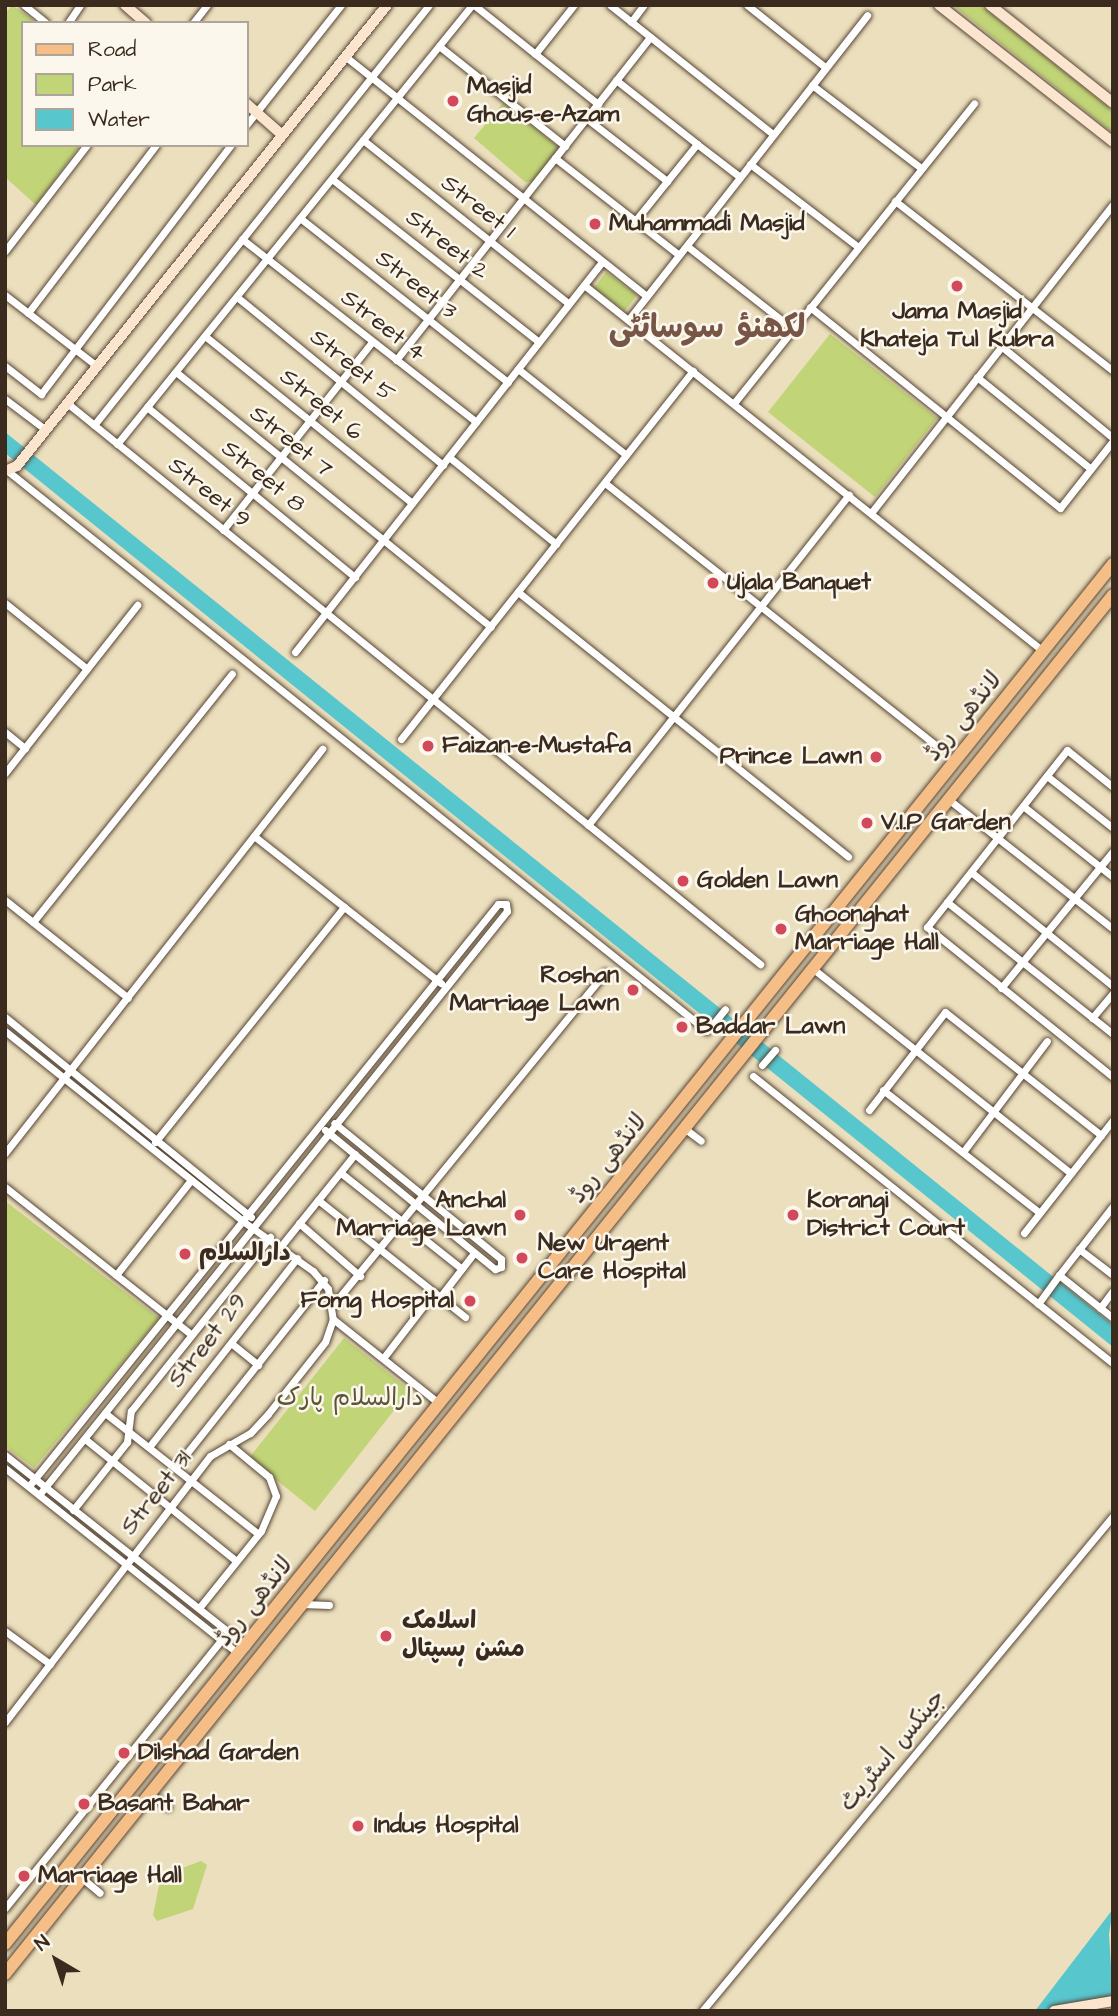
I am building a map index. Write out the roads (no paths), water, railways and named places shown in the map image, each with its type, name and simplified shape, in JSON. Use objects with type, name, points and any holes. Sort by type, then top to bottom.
[{"type":"main road","name":"لانڈھی روڈ","points":[[5,1944],[1113,564]]},
{"type":"main road","name":"لانڈھی روڈ","points":[[5,1974],[1113,595]]},
{"type":"street","points":[[24,5],[44,21]]},
{"type":"street","points":[[69,21],[80,5]]},
{"type":"street","points":[[125,5],[144,21]]},
{"type":"street","points":[[194,21],[207,5]]},
{"type":"street","points":[[281,134],[251,108],[341,5]]},
{"type":"street","points":[[387,5],[32,448],[10,470],[710,1028],[725,1009]]},
{"type":"street","points":[[94,425],[429,5]]},
{"type":"street","points":[[117,444],[473,5],[598,104]]},
{"type":"street","points":[[535,54],[574,5]]},
{"type":"street","points":[[610,5],[773,134]]},
{"type":"street","points":[[631,22],[644,5]]},
{"type":"street","points":[[747,5],[825,67]]},
{"type":"street","points":[[939,5],[1113,142]]},
{"type":"street","points":[[990,5],[1113,103]]},
{"type":"street","points":[[629,319],[867,15]]},
{"type":"street","points":[[396,360],[650,37]]},
{"type":"street","points":[[439,46],[565,146]]},
{"type":"street","points":[[345,57],[647,296]]},
{"type":"street","points":[[616,80],[740,177]]},
{"type":"street","points":[[812,85],[921,168]]},
{"type":"street","points":[[734,403],[974,103]]},
{"type":"street","points":[[586,118],[667,181]]},
{"type":"street","name":"Street 1","points":[[363,140],[569,304]]},
{"type":"street","points":[[635,221],[697,144]]},
{"type":"street","points":[[5,251],[85,147]]},
{"type":"street","points":[[28,313],[154,147]]},
{"type":"street","points":[[5,366],[41,394],[77,351],[230,147]]},
{"type":"street","points":[[555,158],[679,255]]},
{"type":"street","points":[[750,164],[858,247]]},
{"type":"street","name":"Street 2","points":[[332,179],[539,342]]},
{"type":"street","points":[[895,201],[1113,371]]},
{"type":"street","points":[[871,513],[1113,204]]},
{"type":"street","name":"Street 3","points":[[300,218],[508,382]]},
{"type":"street","name":"Street 4","points":[[242,239],[476,422]]},
{"type":"street","points":[[687,246],[793,329]]},
{"type":"street","points":[[295,652],[602,262]]},
{"type":"street","points":[[584,285],[1043,651]]},
{"type":"street","points":[[5,295],[97,366]]},
{"type":"street","name":"Street 5","points":[[237,297],[443,465]]},
{"type":"street","points":[[810,307],[1060,508],[1113,440],[1001,346]]},
{"type":"street","name":"Street 6","points":[[205,336],[412,503]]},
{"type":"street","points":[[223,530],[373,342]]},
{"type":"street","points":[[518,369],[626,455]]},
{"type":"street","points":[[401,739],[693,371]]},
{"type":"street","name":"Street 7","points":[[176,372],[491,627]]},
{"type":"street","points":[[977,377],[1091,469]]},
{"type":"street","points":[[5,399],[46,430]]},
{"type":"street","name":"Street 9","points":[[67,403],[760,964]]},
{"type":"street","name":"Street 8","points":[[147,407],[355,577]]},
{"type":"street","points":[[449,457],[556,544]]},
{"type":"street","points":[[604,483],[763,604],[936,745]]},
{"type":"street","points":[[588,825],[849,495]]},
{"type":"street","points":[[518,592],[848,856]]},
{"type":"street","points":[[5,604],[87,669]]},
{"type":"street","points":[[5,774],[137,605]]},
{"type":"street","points":[[33,922],[232,674]]},
{"type":"street","points":[[5,732],[25,748]]},
{"type":"street","points":[[5,1153],[322,749]]},
{"type":"street","points":[[1113,787],[1067,750],[927,927],[1113,1077]]},
{"type":"street","points":[[1047,776],[1113,828]]},
{"type":"street","points":[[948,799],[1113,929]]},
{"type":"street","points":[[1023,806],[1113,877]]},
{"type":"street","points":[[254,836],[446,987]]},
{"type":"street","points":[[1001,988],[1113,851]]},
{"type":"street","points":[[971,872],[1113,986]]},
{"type":"street","points":[[5,900],[128,998]]},
{"type":"street","points":[[947,902],[1113,1034]]},
{"type":"street","points":[[29,1486],[328,1119],[498,904],[506,904],[506,911],[40,1495]]},
{"type":"street","points":[[150,1148],[344,906]]},
{"type":"street","points":[[812,968],[1071,1174]]},
{"type":"street","points":[[332,1306],[381,1251],[605,973]]},
{"type":"street","points":[[1092,1018],[1113,993]]},
{"type":"street","points":[[869,1110],[945,1012],[1101,1135]]},
{"type":"street","points":[[5,1017],[156,1140],[246,1219]]},
{"type":"street","points":[[5,1031],[150,1148],[324,1280],[175,1468]]},
{"type":"street","points":[[963,1152],[1047,1041]]},
{"type":"street","points":[[762,1065],[775,1050]]},
{"type":"street","points":[[753,1076],[1113,1363]]},
{"type":"street","points":[[883,1090],[1040,1213]]},
{"type":"street","points":[[321,1126],[474,1253],[495,1269],[502,1264],[328,1119]]},
{"type":"street","points":[[1024,1233],[1113,1120]]},
{"type":"street","points":[[684,1128],[701,1141]]},
{"type":"street","points":[[281,1246],[355,1154]]},
{"type":"street","points":[[341,1173],[462,1269]]},
{"type":"street","points":[[116,1275],[191,1180]]},
{"type":"street","points":[[5,1187],[192,1335]]},
{"type":"street","points":[[318,1200],[466,1317]]},
{"type":"street","points":[[1038,1304],[1113,1206]]},
{"type":"street","points":[[299,1223],[360,1276]]},
{"type":"street","points":[[74,1510],[131,1434],[131,1411],[270,1237]]},
{"type":"street","points":[[1079,1250],[1113,1275]]},
{"type":"street","points":[[384,1357],[474,1253]]},
{"type":"street","name":"Street 29","points":[[149,1447],[297,1258]]},
{"type":"street","points":[[1058,1277],[1113,1318]]},
{"type":"street","name":"Street 31","points":[[5,1722],[210,1456],[268,1414],[325,1342],[333,1319],[324,1280]]},
{"type":"street","points":[[1100,1308],[1113,1290]]},
{"type":"street","points":[[333,1319],[440,1404]]},
{"type":"street","points":[[232,1343],[258,1365]]},
{"type":"street","points":[[106,1413],[258,1534]]},
{"type":"street","points":[[85,1439],[236,1561]]},
{"type":"street","points":[[199,1608],[258,1534],[272,1511],[275,1488],[269,1476],[229,1444]]},
{"type":"street","points":[[5,1455],[199,1608],[242,1650]]},
{"type":"street","points":[[5,1468],[220,1640],[242,1650]]},
{"type":"street","name":"جینکس اسٹریٹ","points":[[702,2011],[1113,1516]]},
{"type":"street","points":[[302,1604],[329,1605]]},
{"type":"street","points":[[5,1631],[50,1664]]},
{"type":"street","points":[[5,1908],[220,1640]]},
{"type":"street","points":[[150,1794],[168,1807]]},
{"type":"street","points":[[82,1878],[100,1893]]},
{"type":"street","points":[[1054,2011],[1113,2001]]},
{"type":"water","points":[[5,432],[1113,1325],[1113,1347],[5,453]]},
{"type":"water","points":[[1113,1909],[1109,1934],[1113,1999],[1035,2011]]},
{"type":"place","name":"Masjid Ghous-e-Azam","points":[[453,101]]},
{"type":"place","name":"Muhammadi Masjid","points":[[595,224]]},
{"type":"place","name":"Jama Masjid Khateja Tul Kubra","points":[[957,286]]},
{"type":"place","name":"Ujala Banquet","points":[[713,583]]},
{"type":"place","name":"Faizan-e-Mustafa","points":[[428,746]]},
{"type":"place","name":"Prince Lawn","points":[[876,757]]},
{"type":"place","name":"V.I.P Garden","points":[[867,823]]},
{"type":"place","name":"Golden Lawn","points":[[683,881]]},
{"type":"place","name":"Ghoonghat Marriage Hall","points":[[781,929]]},
{"type":"place","name":"Roshan Marriage Lawn","points":[[633,990]]},
{"type":"place","name":"Baddar Lawn","points":[[682,1027]]},
{"type":"place","name":"Anchal Marriage Lawn","points":[[520,1215]]},
{"type":"place","name":"Korangi District Court","points":[[793,1215]]},
{"type":"place","name":"دارالسلام","points":[[185,1254]]},
{"type":"place","name":"New Urgent Care Hospital","points":[[522,1258]]},
{"type":"place","name":"Fomg Hospital","points":[[470,1301]]},
{"type":"place","name":"اسلامک مشن ہسپتال","points":[[386,1636]]},
{"type":"place","name":"Dilshad Garden","points":[[124,1753]]},
{"type":"place","name":"Basant Bahar","points":[[84,1804]]},
{"type":"place","name":"Indus Hospital","points":[[358,1826]]},
{"type":"place","name":"Marriage Hall","points":[[24,1876]]},
{"type":"district","name":"لکھنؤ سوسائٹی","points":[[707,328]]},
{"type":"park label","name":"دارالسلام پارک","points":[[350,1399]]}]
